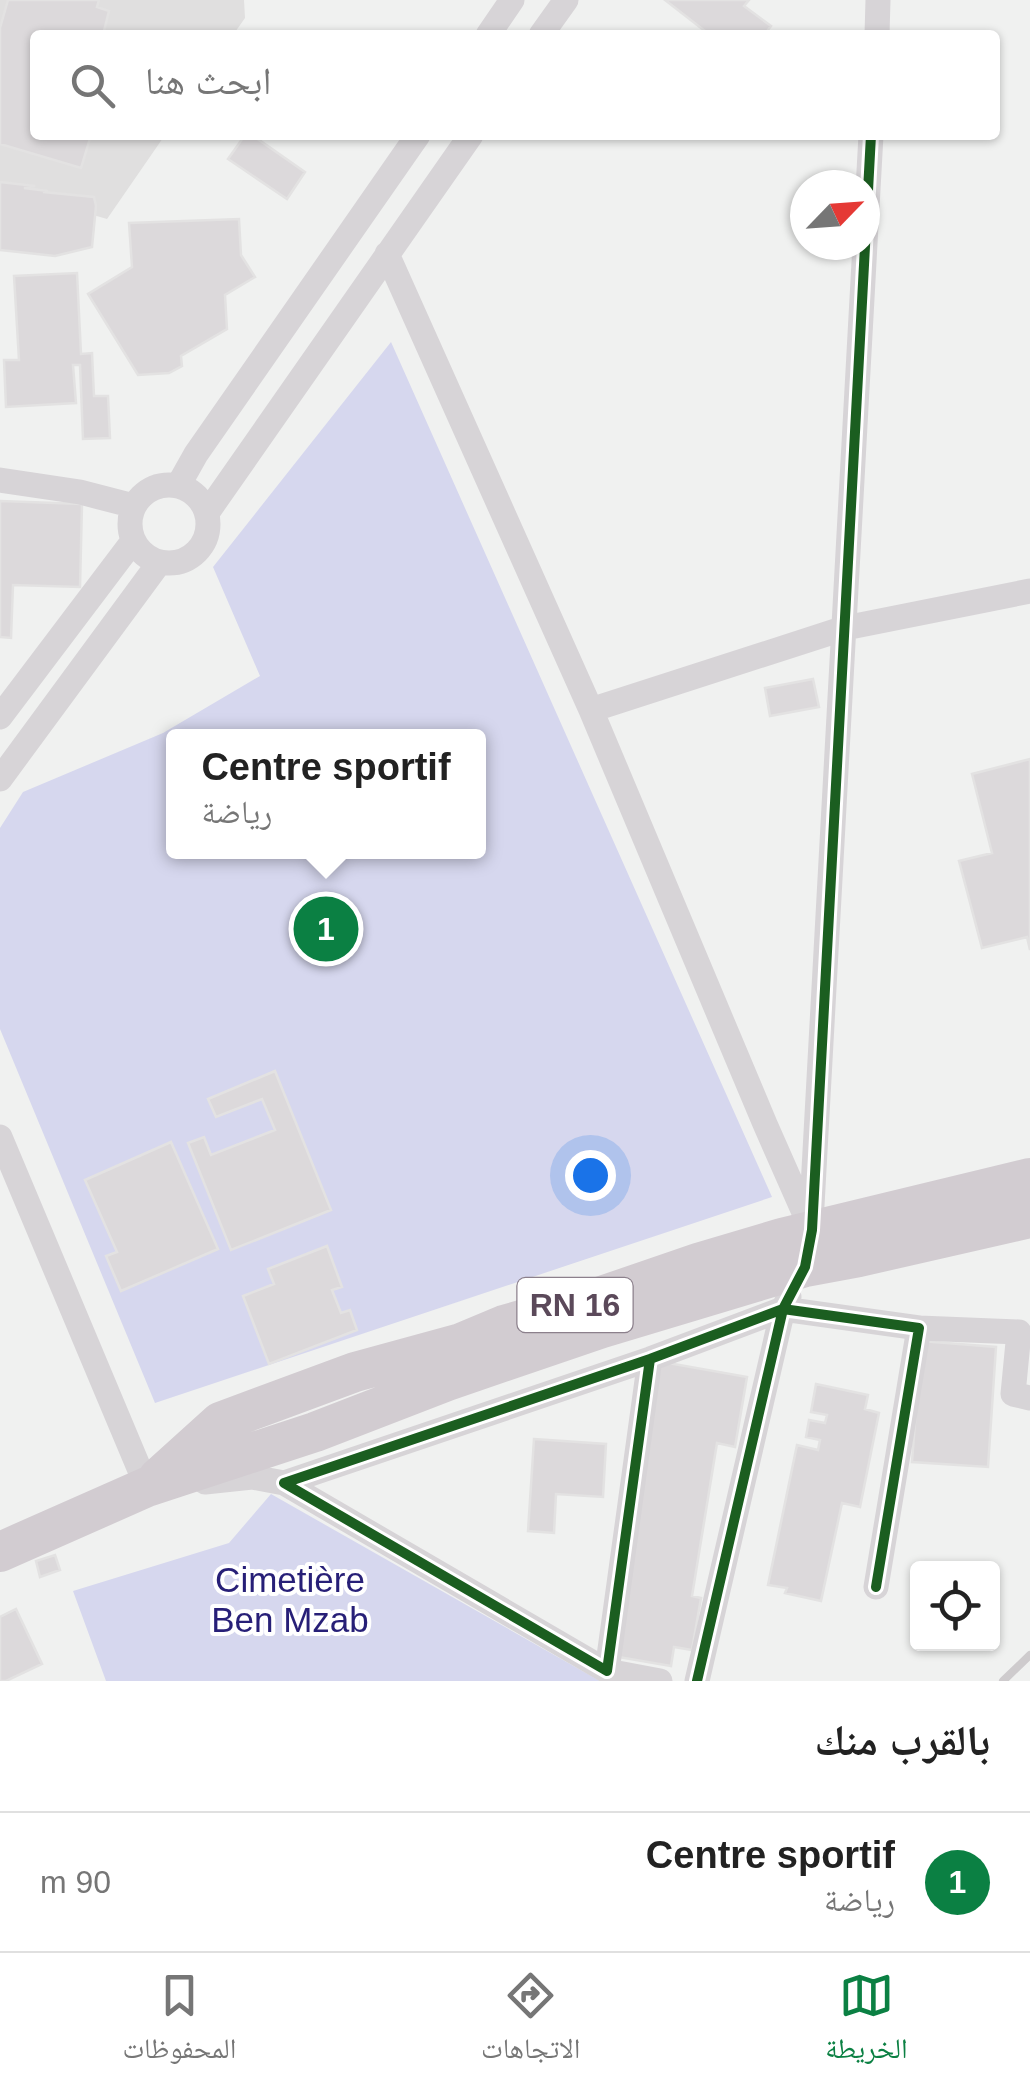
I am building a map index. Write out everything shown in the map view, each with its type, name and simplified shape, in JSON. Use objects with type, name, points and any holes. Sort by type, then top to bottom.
[{"type":"main road","name":"RN 16","points":[[0,1552],[147,1487],[220,1422],[282,1398],[698,1263],[809,1248],[1030,1178]]},
{"type":"main road","name":"RN 16","points":[[809,1248],[859,1258],[1030,1218]]},
{"type":"street","points":[[491,30],[512,0]]},
{"type":"street","points":[[545,30],[566,0]]},
{"type":"street","points":[[877,30],[878,0]]},
{"type":"street","points":[[178,486],[196,454],[415,140]]},
{"type":"street","points":[[207,513],[467,140]]},
{"type":"street","points":[[697,1681],[784,1309],[809,1248],[871,140]]},
{"type":"street","points":[[387,254],[590,710],[765,1124],[809,1248]]},
{"type":"street","points":[[0,480],[80,492],[134,506]]},
{"type":"street","points":[[161,485],[178,486],[196,495],[207,513],[208,534],[198,552],[180,563],[159,563],[133,541],[130,523],[134,506],[145,493],[161,485]]},
{"type":"street","points":[[0,717],[133,541]]},
{"type":"street","points":[[0,779],[159,563]]},
{"type":"street","points":[[590,710],[846,628],[1030,592]]},
{"type":"street","points":[[0,1137],[147,1487],[252,1477],[284,1483],[607,1671],[660,1681]]},
{"type":"street","points":[[284,1483],[784,1309],[919,1328],[1019,1332],[1013,1394],[1030,1398]]},
{"type":"street","points":[[876,1587],[919,1328]]},
{"type":"street","points":[[607,1671],[650,1358]]},
{"type":"shaded area","points":[[0,0],[244,0],[245,18],[237,30],[30,30],[30,140],[162,140],[107,219],[0,188]]},
{"type":"green space","points":[[391,342],[772,1197],[155,1403],[0,1029],[0,828],[23,792],[166,731],[166,859],[486,859],[486,729],[170,729],[260,676],[213,567]]},
{"type":"green space","name":"Cimetière Ben Mzab","points":[[271,1494],[600,1681],[106,1681],[73,1591],[229,1543]]},
{"type":"building","points":[[8,0],[99,0],[97,7],[109,11],[104,30],[30,30],[30,140],[89,140],[81,168],[0,144],[0,28]]},
{"type":"building","points":[[665,0],[749,0],[744,6],[771,26],[768,30],[704,30]]},
{"type":"building","points":[[241,140],[259,140],[305,172],[287,199],[228,159]]},
{"type":"building","points":[[0,182],[48,191],[43,192],[94,197],[92,247],[55,256],[0,250]]},
{"type":"building","points":[[239,219],[241,255],[255,277],[225,295],[227,329],[181,356],[182,366],[169,373],[138,375],[88,294],[132,267],[129,223]]},
{"type":"building","points":[[77,273],[81,354],[92,353],[94,396],[108,396],[110,438],[83,439],[80,365],[73,365],[76,403],[6,407],[4,360],[19,360],[14,276]]},
{"type":"building","points":[[0,501],[82,504],[80,587],[13,585],[11,638],[0,637]]},
{"type":"building","points":[[813,679],[819,707],[770,716],[765,688]]},
{"type":"building","points":[[1030,759],[1030,950],[1027,937],[982,948],[959,861],[992,853],[972,774]]},
{"type":"building","points":[[275,1071],[331,1210],[231,1250],[188,1143],[204,1137],[211,1155],[275,1130],[262,1099],[216,1117],[208,1099]]},
{"type":"building","points":[[171,1142],[218,1249],[121,1291],[106,1256],[117,1252],[85,1180]]},
{"type":"building","points":[[327,1246],[342,1287],[332,1290],[341,1313],[350,1310],[357,1330],[269,1364],[243,1296],[274,1284],[268,1269]]},
{"type":"building","points":[[921,1341],[996,1347],[988,1467],[912,1462]]},
{"type":"building","points":[[657,1361],[747,1377],[735,1447],[717,1443],[692,1596],[701,1598],[692,1650],[674,1647],[671,1666],[607,1655]]},
{"type":"building","points":[[816,1384],[868,1395],[865,1409],[879,1413],[860,1507],[842,1503],[821,1601],[768,1585],[797,1445],[818,1450],[820,1440],[806,1437],[809,1420],[825,1423],[827,1415],[811,1412]]},
{"type":"building","points":[[534,1439],[606,1444],[603,1497],[556,1494],[554,1533],[528,1531]]},
{"type":"building","points":[[55,1555],[60,1570],[40,1577],[36,1561]]},
{"type":"building","points":[[16,1609],[42,1664],[0,1681],[0,1617]]},
{"type":"railway","points":[[1003,1681],[1030,1655]]},
{"type":"cycle path","points":[[697,1681],[783,1309],[805,1267],[812,1230],[871,140]]},
{"type":"cycle path","points":[[650,1359],[607,1671],[284,1483],[650,1359],[783,1309],[919,1328],[876,1587]]},
{"type":"place","name":"Centre sportif","points":[[326,929]]}]
